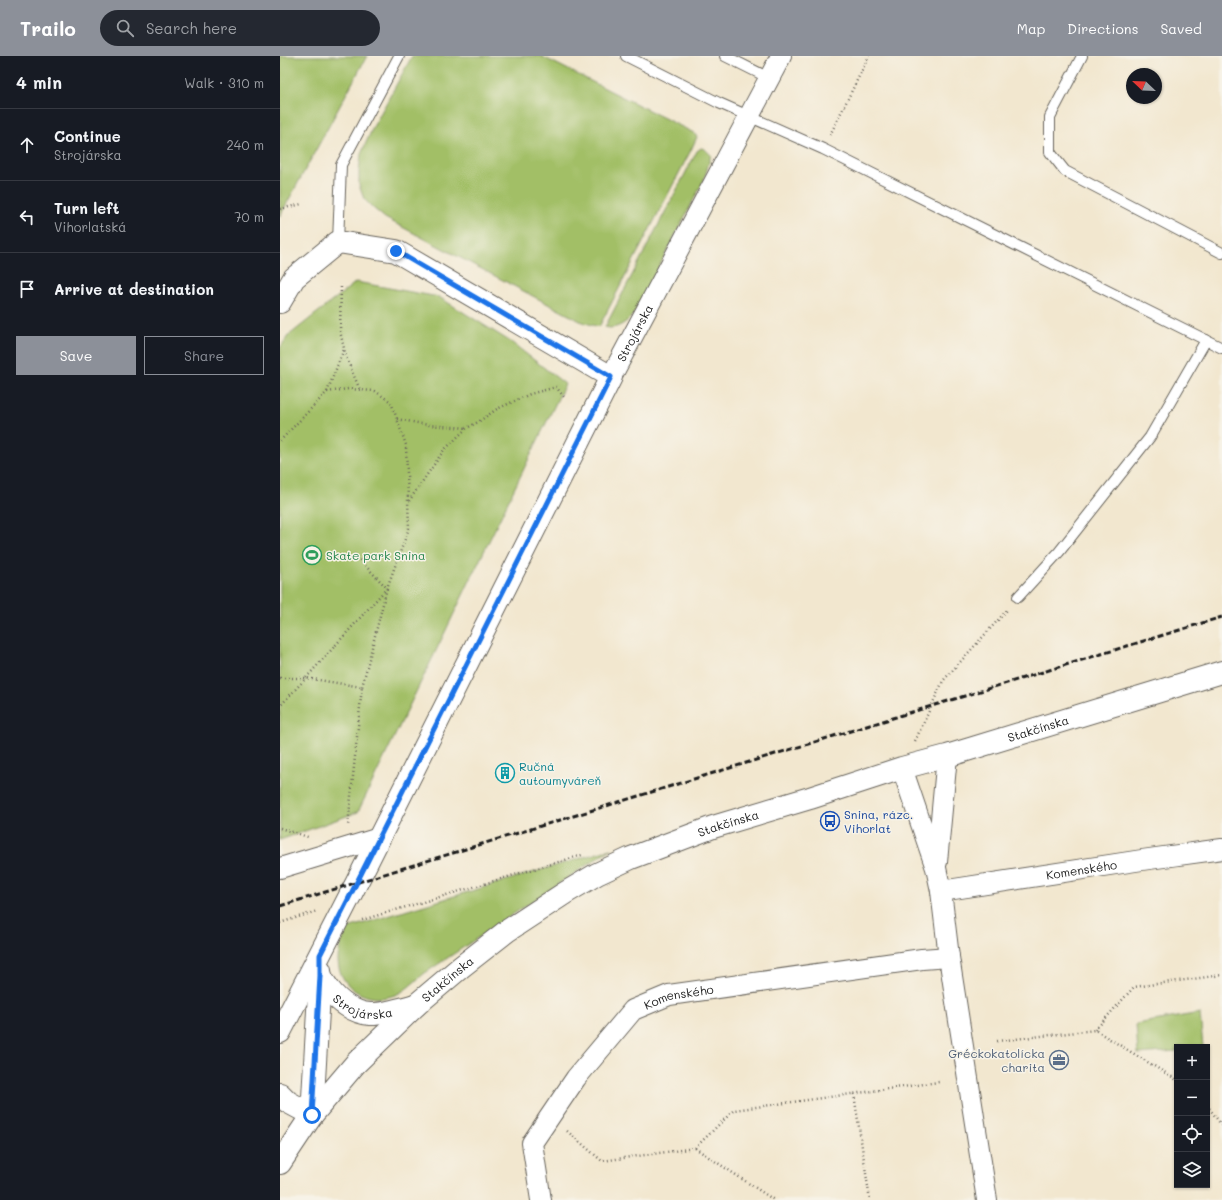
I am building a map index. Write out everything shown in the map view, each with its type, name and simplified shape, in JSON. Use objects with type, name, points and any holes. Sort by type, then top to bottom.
[{"type":"main road","points":[[280,302],[294,278],[338,242],[396,251],[611,377]]},
{"type":"main road","name":"Strojárska","points":[[280,1032],[320,965],[379,838],[611,377]]},
{"type":"main road","name":"Stakčínska","points":[[312,1115],[356,1063],[416,1005],[507,931],[596,874],[631,858],[713,827],[810,798],[902,768],[948,756],[1222,672]]},
{"type":"main road","name":"Strojárska","points":[[320,965],[333,993],[342,1002],[356,1010],[371,1014],[389,1012],[416,1005]]},
{"type":"main road","name":"Strojárska","points":[[312,1115],[320,965]]},
{"type":"main road","points":[[280,1094],[288,1102],[312,1115],[280,1163]]},
{"type":"street","name":"Strojárska","points":[[611,377],[781,56]]},
{"type":"street","points":[[936,868],[948,756]]},
{"type":"street","points":[[902,768],[936,868],[941,892],[949,957],[987,1200]]},
{"type":"street","points":[[280,868],[379,838]]},
{"type":"street","name":"Komenského","points":[[941,892],[1142,860],[1222,849]]},
{"type":"street","name":"Komenského","points":[[542,1200],[532,1143],[576,1078],[632,1010],[669,995],[949,957]]},
{"type":"lane","points":[[338,242],[341,165],[399,56]]},
{"type":"lane","points":[[626,56],[719,102],[823,149],[1222,348]]},
{"type":"lane","points":[[725,56],[769,78]]},
{"type":"lane","points":[[1082,56],[1050,117],[1050,152],[1066,171],[1222,253]]},
{"type":"lane","points":[[1018,597],[1059,552],[1150,437],[1206,340]]},
{"type":"path","points":[[823,149],[869,56]]},
{"type":"path","points":[[280,209],[302,204]]},
{"type":"path","points":[[341,287],[340,331],[346,357],[360,390]]},
{"type":"path","points":[[280,441],[327,392],[345,349]]},
{"type":"path","points":[[408,502],[444,450],[467,428],[497,409],[530,394],[556,387],[564,397]]},
{"type":"path","points":[[327,392],[348,389],[375,391],[391,402],[406,445],[410,528],[387,588],[362,687],[346,849]]},
{"type":"path","points":[[397,419],[428,425],[467,428]]},
{"type":"path","points":[[354,554],[387,588]]},
{"type":"path","points":[[280,706],[387,588]]},
{"type":"path","points":[[920,731],[943,681],[1018,597]]},
{"type":"path","points":[[280,678],[306,678],[362,687]]},
{"type":"path","points":[[359,921],[584,855]]},
{"type":"path","points":[[280,923],[320,910]]},
{"type":"path","points":[[1095,1030],[1134,987],[1222,975]]},
{"type":"path","points":[[997,1041],[1095,1030],[1174,1078]]},
{"type":"path","points":[[567,1131],[602,1161],[695,1148],[734,1110],[939,1082]]},
{"type":"path","points":[[854,1094],[870,1200]]},
{"type":"path","points":[[1210,1109],[1222,1126]]},
{"type":"path","points":[[695,1148],[774,1200]]},
{"type":"green space","points":[[280,56],[367,56],[280,216]]},
{"type":"green space","points":[[412,56],[541,56],[694,133],[697,137],[599,327],[582,322],[385,218],[364,199],[359,185],[361,154],[373,127]]},
{"type":"green space","points":[[701,148],[705,149],[711,155],[704,180],[636,311],[623,324],[610,328],[605,327],[697,151]]},
{"type":"green space","points":[[356,282],[439,297],[511,342],[565,384],[358,812],[280,840],[280,348],[288,336]]},
{"type":"green space","points":[[611,849],[425,973],[407,988],[395,995],[385,998],[366,996],[357,992],[344,979],[340,970],[338,956],[341,944],[348,928]]},
{"type":"green space","points":[[1200,1013],[1203,1044],[1174,1044],[1174,1051],[1138,1054],[1136,1024]]},
{"type":"railway","points":[[280,906],[1222,617]]},
{"type":"place","name":"Skate park Snina","points":[[312,555]]},
{"type":"place","name":"Ručná autoumyváreň","points":[[505,773]]},
{"type":"place","name":"Snina, rázc. Vihorlat","points":[[830,821]]},
{"type":"place","name":"Gréckokatolícka charita","points":[[1059,1060]]},
{"type":"route","points":[[312,1115],[320,955],[611,377],[396,251]]}]
